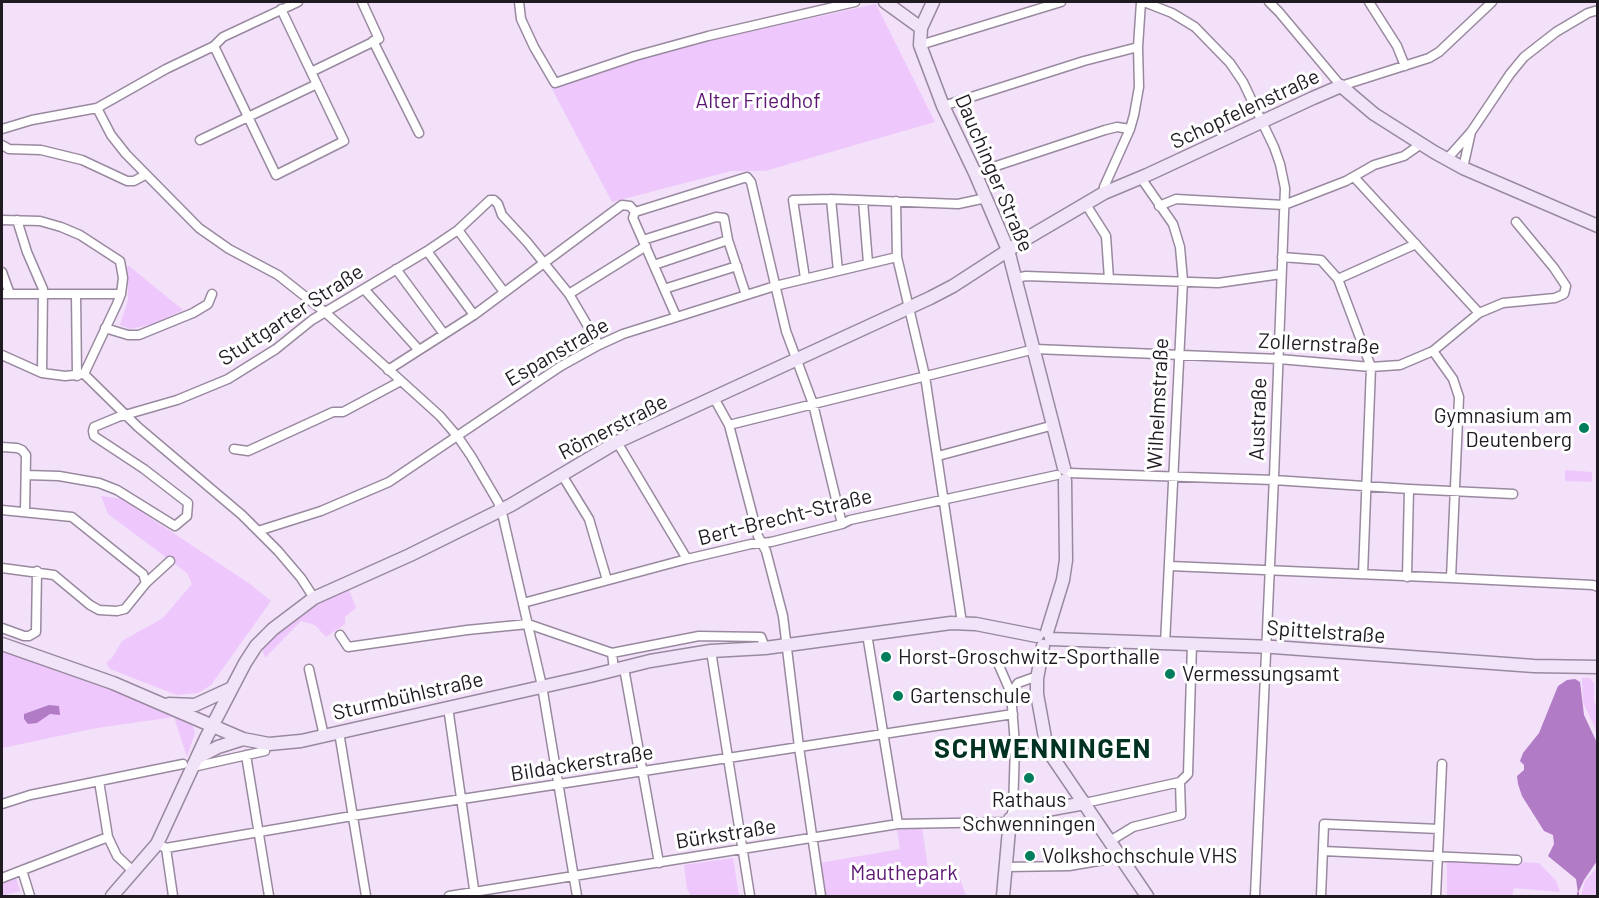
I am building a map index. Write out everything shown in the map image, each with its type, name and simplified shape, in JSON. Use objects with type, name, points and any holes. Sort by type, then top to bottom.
[{"type":"main road","points":[[885,2],[921,28]]},
{"type":"main road","name":"Dauchinger Straße","points":[[933,2],[921,28],[920,45],[942,106],[975,173],[1008,250],[1035,349],[1064,474],[1066,560],[1063,580],[1034,678],[1044,747]]},
{"type":"main road","points":[[1341,86],[1374,114],[1463,168],[1598,226]]},
{"type":"main road","name":"Schopfelenstraße","points":[[1008,250],[1104,193],[1142,178],[1341,86]]},
{"type":"main road","name":"Römerstraße","points":[[112,897],[162,846],[191,763],[256,646],[301,607],[314,598],[410,555],[501,510],[617,442],[910,308],[953,286],[1008,250]]},
{"type":"main road","name":"Sturmbühlstraße","points":[[2,644],[165,704],[243,739],[269,744],[324,736],[650,661],[711,651],[765,648],[962,623],[1044,638]]},
{"type":"main road","name":"Spittelstraße","points":[[1044,638],[1265,647],[1534,666],[1598,667]]},
{"type":"main road","points":[[165,704],[195,705],[232,688]]},
{"type":"main road","points":[[191,763],[218,747],[243,739]]},
{"type":"main road","points":[[1044,747],[1085,803],[1147,897]]},
{"type":"main road","points":[[1006,897],[1012,818],[1085,803]]},
{"type":"street","points":[[2,129],[32,120],[97,108],[166,69],[214,46],[223,37],[298,2]]},
{"type":"street","points":[[311,72],[379,39],[362,2]]},
{"type":"street","points":[[519,2],[520,19],[555,83],[635,56],[708,36],[855,2]]},
{"type":"street","points":[[920,45],[1061,2]]},
{"type":"street","points":[[1104,193],[1104,187],[1130,129],[1139,87],[1138,47],[1143,2]]},
{"type":"street","name":"Austraße","points":[[1143,2],[1172,13],[1195,27],[1230,63],[1243,82],[1280,164],[1285,188],[1255,897]]},
{"type":"street","points":[[1269,2],[1341,86]]},
{"type":"street","points":[[1369,2],[1397,46],[1405,66]]},
{"type":"street","name":"Schopfelenstraße","points":[[1341,86],[1405,66],[1439,52],[1492,2]]},
{"type":"street","points":[[214,46],[276,175],[344,141],[281,9]]},
{"type":"street","points":[[1447,159],[1471,132],[1524,57],[1556,32],[1588,13],[1598,10]]},
{"type":"street","points":[[373,41],[419,133]]},
{"type":"street","points":[[942,106],[1084,61],[1138,47]]},
{"type":"street","points":[[200,140],[316,84]]},
{"type":"street","points":[[97,108],[111,135],[145,175],[199,228],[229,249],[278,275],[326,313],[440,416],[458,437],[501,510],[542,686],[577,897]]},
{"type":"street","points":[[975,173],[1105,130],[1117,127],[1130,129]]},
{"type":"street","points":[[1463,168],[1471,132]]},
{"type":"street","points":[[1159,206],[1176,199],[1284,205],[1354,177],[1374,165],[1404,156],[1421,144]]},
{"type":"street","points":[[2,145],[9,149],[40,150],[82,160],[127,181],[134,181],[145,175]]},
{"type":"street","points":[[635,212],[747,177],[751,182],[786,331],[813,404],[842,524]]},
{"type":"street","points":[[1354,177],[1479,313]]},
{"type":"street","name":"Wilhelmstraße","points":[[1142,178],[1173,224],[1180,247],[1183,281],[1165,644]]},
{"type":"street","points":[[805,278],[793,200],[831,199],[958,204],[986,198]]},
{"type":"street","points":[[831,199],[838,270]]},
{"type":"street","name":"Stuttgarter Straße","points":[[26,475],[59,476],[99,483],[117,490],[175,526],[187,516],[188,503],[144,469],[94,436],[94,427],[105,421],[177,400],[228,379],[276,349],[312,320],[427,251],[458,230],[486,203],[494,200],[502,215],[527,242],[543,264]]},
{"type":"street","points":[[863,201],[868,263]]},
{"type":"street","points":[[896,201],[897,256],[926,376],[962,623]]},
{"type":"street","points":[[1085,203],[1106,236],[1109,279]]},
{"type":"street","points":[[388,370],[474,315],[622,205],[630,206],[635,212]]},
{"type":"street","points":[[635,212],[633,218],[676,316]]},
{"type":"street","points":[[569,294],[645,243],[716,217],[724,218],[728,240],[746,295]]},
{"type":"street","points":[[2,220],[40,221],[61,227],[103,249],[120,261],[123,278],[121,294],[80,375]]},
{"type":"street","points":[[17,220],[27,252],[43,289],[42,373]]},
{"type":"street","name":"Zollernstraße","points":[[729,425],[1035,349],[1279,359],[1371,367],[1400,365],[1433,351],[1479,313],[1503,303],[1555,298],[1564,294],[1566,286],[1554,268],[1516,222]]},
{"type":"street","points":[[458,230],[504,292]]},
{"type":"street","points":[[654,265],[728,240]]},
{"type":"street","points":[[1338,279],[1416,244]]},
{"type":"street","points":[[427,251],[474,315]]},
{"type":"street","name":"Espanstraße","points":[[258,531],[321,510],[389,482],[561,366],[622,334],[775,286],[897,256]]},
{"type":"street","points":[[1282,257],[1322,260],[1338,279],[1371,367],[1363,574]]},
{"type":"street","points":[[543,264],[569,294],[599,345]]},
{"type":"street","points":[[664,289],[736,266]]},
{"type":"street","points":[[396,269],[444,334]]},
{"type":"street","points":[[2,272],[6,294],[121,294]]},
{"type":"street","points":[[1016,278],[1026,276],[1218,283],[1281,274]]},
{"type":"street","points":[[364,289],[418,349]]},
{"type":"street","points":[[76,294],[80,375]]},
{"type":"street","points":[[105,328],[128,335],[139,335],[193,313],[208,304],[212,294]]},
{"type":"street","points":[[1433,351],[1453,380],[1459,397],[1451,578]]},
{"type":"street","points":[[2,355],[42,373],[80,375],[242,515],[301,579],[314,598]]},
{"type":"street","points":[[234,449],[248,451],[333,412],[343,412],[400,381]]},
{"type":"street","points":[[714,398],[729,425],[758,536],[766,551],[783,616],[820,897]]},
{"type":"street","points":[[938,456],[1054,425]]},
{"type":"street","points":[[617,442],[687,559]]},
{"type":"street","points":[[2,447],[17,448],[25,452],[25,512]]},
{"type":"street","name":"Bert-Brecht-Straße","points":[[523,603],[687,559],[761,542],[771,542],[850,520],[1064,474],[1274,480],[1513,494]]},
{"type":"street","points":[[562,475],[589,519],[607,580]]},
{"type":"street","points":[[1407,577],[1409,489]]},
{"type":"street","points":[[2,510],[64,515],[77,520],[146,580]]},
{"type":"street","points":[[2,568],[54,575],[90,606],[99,610],[117,611],[125,609],[146,580],[170,561]]},
{"type":"street","points":[[1170,566],[1598,587]]},
{"type":"street","points":[[2,628],[24,636],[36,632],[38,572]]},
{"type":"street","points":[[340,635],[348,647],[528,624],[612,653],[699,636],[761,637],[765,648]]},
{"type":"street","points":[[867,634],[898,824]]},
{"type":"street","points":[[1085,803],[1179,782],[1188,774],[1192,644]]},
{"type":"street","points":[[711,651],[750,897]]},
{"type":"street","points":[[612,653],[619,669],[644,771],[659,863]]},
{"type":"street","points":[[997,662],[1011,693],[1015,742],[1012,818]]},
{"type":"street","points":[[309,669],[324,736]]},
{"type":"street","points":[[1011,693],[1018,683],[1034,678]]},
{"type":"street","points":[[448,707],[475,894]]},
{"type":"street","name":"Bildackerstraße","points":[[162,846],[258,833],[352,816],[1013,714]]},
{"type":"street","points":[[339,732],[366,897]]},
{"type":"street","points":[[1015,742],[1044,747]]},
{"type":"street","points":[[2,804],[30,795],[99,781],[266,751]]},
{"type":"street","points":[[246,755],[269,897]]},
{"type":"street","points":[[1436,897],[1442,764]]},
{"type":"street","points":[[99,781],[108,837],[117,856],[134,872]]},
{"type":"street","points":[[1110,841],[1133,827],[1181,815],[1179,782]]},
{"type":"street","name":"Bürkstraße","points":[[449,897],[898,824],[1005,822],[1012,818]]},
{"type":"street","points":[[1321,897],[1324,824],[1439,829]]},
{"type":"street","points":[[2,878],[108,837]]},
{"type":"street","points":[[162,846],[173,897]]},
{"type":"street","points":[[1323,851],[1517,860]]},
{"type":"street","points":[[1009,867],[1069,866],[1110,858],[1118,853]]},
{"type":"street","points":[[22,870],[30,897]]},
{"type":"green space","name":"Alter Friedhof","points":[[876,4],[935,122],[765,171],[731,171],[612,202],[552,89],[631,61],[712,40]]},
{"type":"green space","points":[[129,266],[183,310],[153,324],[130,329],[120,325],[128,300],[125,267]]},
{"type":"green space","points":[[1565,470],[1592,472],[1592,482],[1565,481]]},
{"type":"green space","points":[[101,496],[122,499],[250,584],[271,601],[211,685],[198,693],[177,695],[110,669],[106,663],[112,658],[122,641],[163,618],[192,584],[187,573],[108,514]]},
{"type":"green space","points":[[348,587],[356,608],[345,617],[345,624],[326,637],[315,625],[301,621],[265,658],[262,649],[296,616]]},
{"type":"green space","points":[[2,648],[155,705],[192,724],[195,733],[187,757],[174,717],[97,728],[2,748]]},
{"type":"green space","points":[[1582,678],[1590,678],[1594,683],[1597,733],[1583,702]]},
{"type":"green space","name":"Mauthepark","points":[[922,827],[929,876],[959,876],[966,896],[825,896],[820,863],[900,849],[897,830]]},
{"type":"green space","points":[[733,858],[739,895],[691,896],[687,889],[684,865]]},
{"type":"green space","points":[[1447,858],[1539,863],[1556,881],[1560,892],[1514,888],[1512,896],[1447,896]]},
{"type":"green space","points":[[1597,868],[1597,896],[1581,896],[1585,881]]},
{"type":"green space","points":[[15,875],[20,891],[2,896],[2,880]]},
{"type":"shaded area","points":[[1575,679],[1580,682],[1584,715],[1598,745],[1597,861],[1578,893],[1576,879],[1548,856],[1554,844],[1553,835],[1544,831],[1522,796],[1517,776],[1524,770],[1524,765],[1520,761],[1523,753],[1539,733],[1558,686],[1567,680]]},
{"type":"shaded area","points":[[49,705],[59,706],[60,715],[50,714],[37,723],[28,724],[24,719],[24,714]]},
{"type":"place","name":"Gymnasium am Deutenberg","points":[[1584,428]]},
{"type":"place","name":"Horst-Groschwitz-Sporthalle","points":[[886,657]]},
{"type":"place","name":"Vermessungsamt","points":[[1170,674]]},
{"type":"place","name":"Gartenschule","points":[[898,696]]},
{"type":"place","name":"Rathaus Schwenningen","points":[[1029,778]]},
{"type":"place","name":"Volkshochschule VHS","points":[[1030,856]]},
{"type":"district","name":"SCHWENNINGEN","points":[[1043,749]]}]
